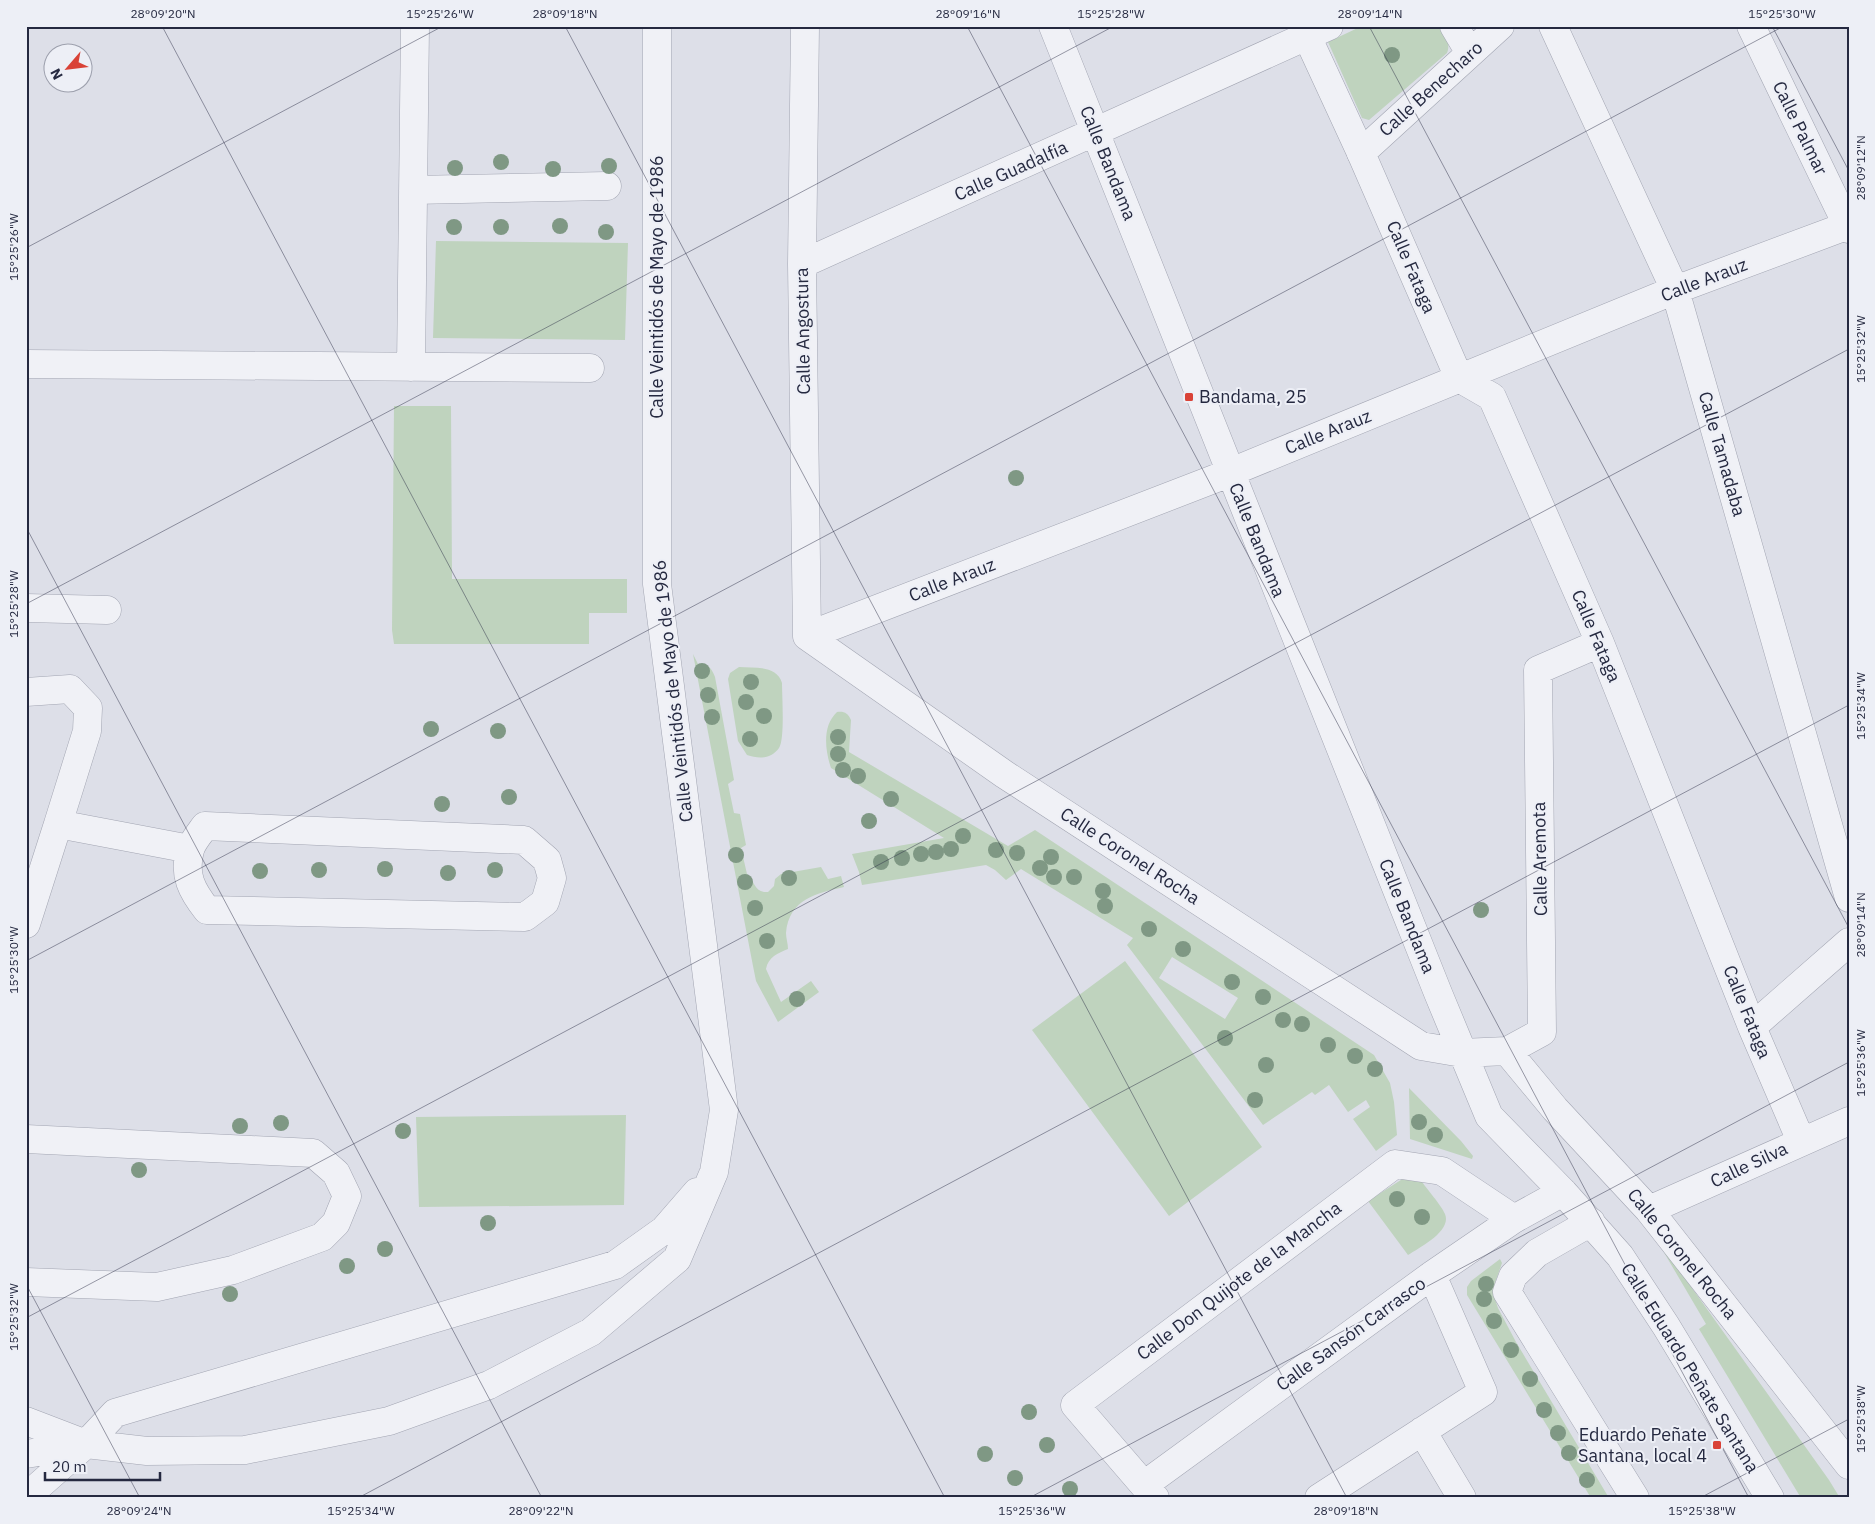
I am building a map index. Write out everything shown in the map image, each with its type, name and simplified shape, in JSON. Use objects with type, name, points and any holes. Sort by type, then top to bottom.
[{"type":"street","points":[[411,367],[415,26]]},
{"type":"street","name":"Calle Veintidós de Mayo de 1986","points":[[86,1444],[147,1451],[245,1450],[389,1421],[489,1385],[591,1332],[677,1259],[714,1172],[724,1110],[657,584],[657,26]]},
{"type":"street","name":"Calle Angostura","points":[[805,26],[802,264],[807,636]]},
{"type":"street","name":"Calle Bandama","points":[[1053,26],[1462,1053]]},
{"type":"street","points":[[1454,26],[1470,53]]},
{"type":"street","name":"Calle Benecharo","points":[[1361,153],[1500,26]]},
{"type":"street","name":"Calle Tamadaba","points":[[1553,26],[1675,290],[1849,898]]},
{"type":"street","name":"Calle Palmar","points":[[1751,26],[1848,227]]},
{"type":"street","name":"Calle Guadalfía","points":[[802,264],[1318,31]]},
{"type":"street","name":"Calle Fataga","points":[[1318,31],[1361,153],[1459,378],[1492,397],[1600,643],[1752,1027],[1801,1141]]},
{"type":"street","points":[[413,190],[608,186]]},
{"type":"street","name":"Calle Arauz","points":[[807,636],[1231,472],[1675,290],[1848,227]]},
{"type":"street","points":[[26,364],[590,368]]},
{"type":"street","points":[[26,608],[106,610]]},
{"type":"street","name":"Calle Coronel Rocha","points":[[807,636],[1004,774],[1421,1046],[1462,1053]]},
{"type":"street","name":"Calle Aremota","points":[[1462,1053],[1507,1051],[1542,1032],[1538,670],[1600,643]]},
{"type":"street","points":[[26,692],[70,690],[88,708],[87,731],[26,924]]},
{"type":"street","points":[[58,824],[190,849]]},
{"type":"street","points":[[204,826],[524,840],[548,860],[552,878],[545,902],[525,917],[207,910],[194,894],[188,874],[190,849],[204,826]]},
{"type":"street","points":[[1752,1027],[1849,942]]},
{"type":"street","name":"Calle Coronel Rocha","points":[[1507,1051],[1555,1109],[1649,1210],[1849,1465]]},
{"type":"street","name":"Calle Eduardo Peñate Santana","points":[[1462,1053],[1489,1116],[1563,1192],[1620,1256],[1666,1326],[1770,1498]]},
{"type":"street","name":"Calle Silva","points":[[1649,1210],[1849,1120]]},
{"type":"street","points":[[26,1139],[313,1153],[336,1173],[347,1196],[336,1223],[322,1237],[233,1270],[156,1287],[26,1282]]},
{"type":"street","name":"Calle Don Quijote de la Mancha","points":[[1150,1491],[1075,1405],[1395,1164],[1442,1171],[1514,1218]]},
{"type":"street","points":[[28,1498],[34,1490],[86,1444],[115,1413],[614,1264],[664,1230],[714,1172]]},
{"type":"street","name":"Calle Sansón Carrasco","points":[[1150,1491],[1432,1275],[1514,1218],[1563,1192]]},
{"type":"street","points":[[1591,1222],[1537,1254],[1513,1276],[1506,1292],[1635,1498]]},
{"type":"street","points":[[1319,1498],[1484,1392],[1432,1275]]},
{"type":"street","points":[[26,1421],[86,1444]]},
{"type":"street","points":[[1422,1431],[1462,1498]]},
{"type":"street","points":[[26,1454],[86,1444]]},
{"type":"green space","points":[[1362,26],[1440,26],[1448,46],[1447,53],[1369,120],[1362,118],[1328,42]]},
{"type":"green space","points":[[436,241],[628,243],[625,340],[433,338]]},
{"type":"green space","points":[[394,406],[451,406],[452,579],[627,579],[627,613],[589,613],[589,644],[394,644],[392,630]]},
{"type":"green space","points":[[693,654],[698,664],[709,667],[715,677],[734,780],[728,784],[734,813],[740,814],[746,845],[741,848],[747,874],[757,889],[768,892],[774,886],[775,879],[781,874],[821,867],[828,879],[841,876],[844,887],[806,899],[793,912],[788,922],[786,933],[788,949],[771,958],[766,969],[781,1002],[811,981],[819,992],[778,1022],[756,981]]},
{"type":"green space","points":[[739,667],[770,670],[779,677],[782,683],[783,727],[781,743],[776,752],[769,756],[756,757],[747,755],[738,741],[728,679],[730,673]]},
{"type":"green space","points":[[837,712],[842,712],[846,713],[851,720],[849,752],[1008,846],[1035,830],[1374,1055],[1390,1083],[1397,1135],[1376,1151],[1353,1119],[1370,1107],[1366,1100],[1348,1112],[1329,1085],[1315,1095],[1312,1092],[1263,1125],[1127,945],[1133,938],[1021,869],[1006,880],[986,865],[862,885],[852,854],[944,838],[831,768],[827,754],[826,739],[832,718]],"holes":[[[1172,957],[1238,998],[1225,1019],[1159,978]]]},
{"type":"green space","points":[[1125,961],[1262,1147],[1169,1216],[1032,1030]]},
{"type":"green space","points":[[1409,1088],[1461,1141],[1473,1156],[1472,1159],[1410,1139]]},
{"type":"green space","points":[[626,1115],[624,1205],[419,1207],[416,1117]]},
{"type":"green space","points":[[1404,1178],[1420,1179],[1445,1214],[1446,1220],[1440,1232],[1434,1238],[1408,1255],[1368,1201]]},
{"type":"green space","points":[[1652,1232],[1840,1498],[1801,1498],[1699,1329],[1706,1324]]},
{"type":"green space","points":[[1500,1259],[1502,1263],[1495,1283],[1495,1299],[1498,1308],[1516,1342],[1609,1498],[1591,1498],[1467,1295],[1467,1287],[1471,1281]]},
{"type":"place","name":"Bandama, 25","points":[[1189,397]]},
{"type":"place","name":"Eduardo Peñate Santana, local 4","points":[[1717,1445]]}]
